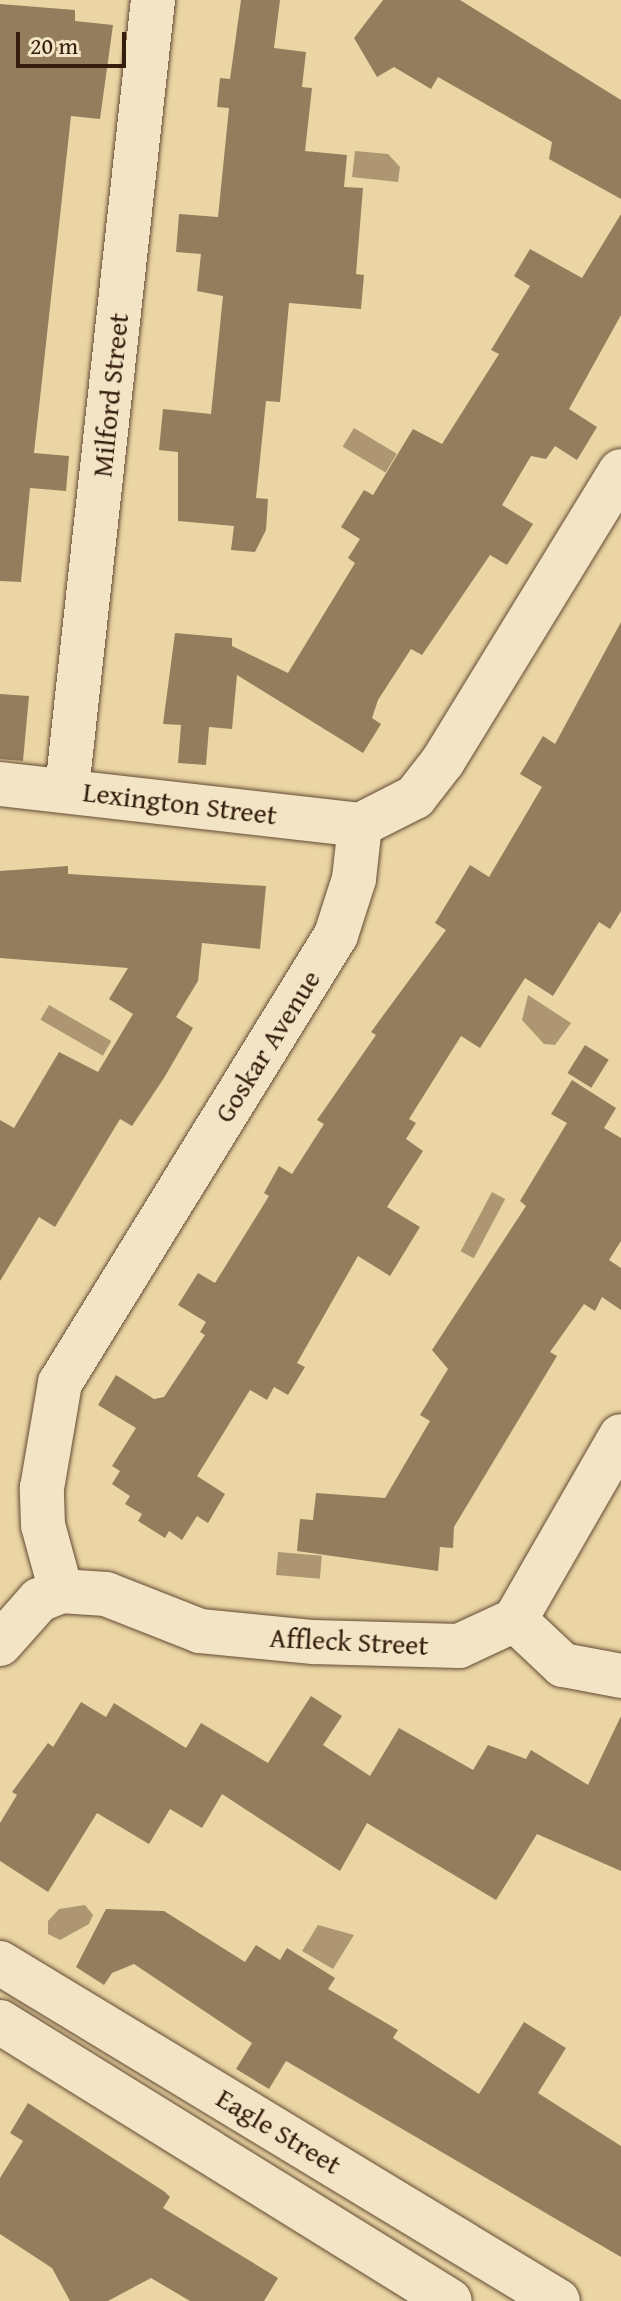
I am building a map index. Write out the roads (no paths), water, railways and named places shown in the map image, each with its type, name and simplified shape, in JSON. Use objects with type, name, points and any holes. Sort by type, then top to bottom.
[{"type":"street","name":"Milford Street","points":[[67,789],[153,0]]},
{"type":"street","points":[[360,825],[415,797],[443,761],[621,471]]},
{"type":"street","name":"Lexington Street","points":[[0,784],[67,789],[360,825]]},
{"type":"street","name":"Goskar Avenue","points":[[61,1591],[43,1525],[42,1488],[60,1383],[336,935],[354,879],[360,825]]},
{"type":"street","points":[[621,1436],[515,1620],[563,1665],[621,1676]]},
{"type":"street","points":[[0,1644],[39,1600],[61,1591]]},
{"type":"street","name":"Affleck Street","points":[[61,1591],[106,1594],[200,1631],[313,1642],[459,1646],[515,1620]]},
{"type":"street","name":"Eagle Street","points":[[6,2002],[450,2301]]},
{"type":"street","name":"Eagle Street","points":[[6,2002],[558,2301]]}]
